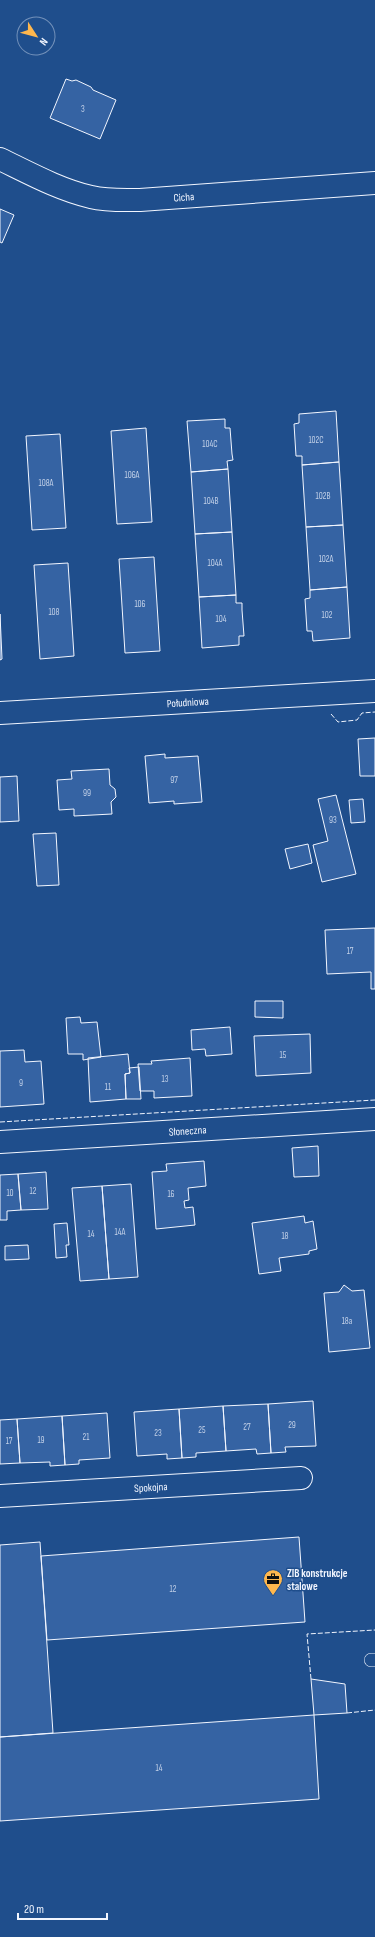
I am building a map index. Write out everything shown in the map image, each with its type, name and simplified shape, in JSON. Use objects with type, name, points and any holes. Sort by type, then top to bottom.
[{"type":"street","name":"Cicha","points":[[0,159],[53,184],[91,197],[112,200],[140,200],[375,184]]},
{"type":"street","name":"Południowa","points":[[0,713],[375,691]]},
{"type":"street","name":"Słoneczna","points":[[0,1142],[375,1120]]},
{"type":"street","name":"Spokojna","points":[[0,1496],[301,1478]]},
{"type":"building","points":[[66,79],[72,81],[76,80],[91,87],[93,90],[116,100],[100,139],[50,118]]},
{"type":"building","points":[[0,209],[14,215],[2,243],[0,242]]},
{"type":"building","points":[[336,411],[339,462],[302,465],[302,456],[296,456],[294,424],[299,423],[299,414]]},
{"type":"building","points":[[225,419],[225,428],[230,428],[233,460],[227,461],[228,469],[191,472],[187,421]]},
{"type":"building","points":[[146,428],[152,522],[117,524],[111,431]]},
{"type":"building","points":[[60,434],[66,528],[32,530],[26,436]]},
{"type":"building","points":[[339,462],[343,525],[306,527],[302,465]]},
{"type":"building","points":[[228,469],[232,532],[195,534],[191,472]]},
{"type":"building","points":[[343,525],[347,587],[310,590],[306,527]]},
{"type":"building","points":[[232,532],[236,595],[199,597],[195,534]]},
{"type":"building","points":[[154,557],[160,651],[125,653],[119,559]]},
{"type":"building","points":[[68,563],[74,656],[40,659],[34,565]]},
{"type":"building","points":[[347,587],[350,638],[313,641],[312,631],[307,631],[305,599],[310,598],[310,590]]},
{"type":"building","points":[[236,595],[236,603],[242,603],[244,636],[239,636],[239,645],[202,648],[199,597]]},
{"type":"building","points":[[0,614],[2,659],[0,660]]},
{"type":"building","points":[[375,738],[375,776],[360,776],[358,739]]},
{"type":"building","points":[[165,754],[165,758],[198,756],[202,802],[174,804],[174,801],[149,803],[145,756]]},
{"type":"building","points":[[109,769],[110,785],[115,789],[116,797],[111,802],[112,814],[74,816],[74,809],[59,810],[57,780],[72,779],[71,771]]},
{"type":"building","points":[[17,776],[19,821],[0,822],[0,777]]},
{"type":"building","points":[[336,795],[356,874],[322,882],[313,845],[328,841],[318,799]]},
{"type":"building","points":[[363,799],[365,822],[351,823],[349,800]]},
{"type":"building","points":[[56,833],[59,885],[37,886],[33,834]]},
{"type":"building","points":[[308,844],[312,863],[290,869],[285,849]]},
{"type":"building","points":[[375,928],[375,989],[371,989],[371,972],[327,974],[325,930]]},
{"type":"building","points":[[255,1001],[283,1001],[283,1018],[255,1017]]},
{"type":"building","points":[[80,1017],[81,1023],[97,1022],[101,1057],[83,1060],[83,1054],[68,1054],[66,1018]]},
{"type":"building","points":[[230,1027],[232,1054],[206,1056],[205,1049],[192,1050],[191,1030]]},
{"type":"building","points":[[310,1034],[311,1073],[256,1076],[254,1036]]},
{"type":"building","points":[[24,1050],[25,1062],[41,1061],[44,1104],[0,1107],[0,1051]]},
{"type":"building","points":[[128,1054],[130,1073],[125,1074],[126,1099],[90,1102],[88,1058]]},
{"type":"building","points":[[190,1058],[192,1096],[154,1098],[154,1091],[140,1091],[138,1064],[152,1064],[151,1061]]},
{"type":"building","points":[[139,1067],[141,1099],[126,1099],[125,1074],[130,1073],[129,1068]]},
{"type":"building","points":[[318,1146],[319,1176],[294,1177],[292,1148]]},
{"type":"building","points":[[204,1161],[206,1186],[188,1188],[189,1200],[184,1201],[185,1208],[193,1207],[195,1225],[156,1229],[152,1172],[167,1171],[166,1164]]},
{"type":"building","points":[[46,1172],[48,1209],[21,1210],[18,1174]]},
{"type":"building","points":[[18,1174],[21,1210],[7,1211],[7,1220],[0,1220],[0,1175]]},
{"type":"building","points":[[131,1184],[138,1277],[109,1279],[102,1186]]},
{"type":"building","points":[[102,1186],[109,1279],[80,1281],[72,1188]]},
{"type":"building","points":[[304,1216],[305,1223],[313,1221],[317,1249],[309,1251],[309,1254],[279,1258],[281,1271],[259,1274],[252,1223]]},
{"type":"building","points":[[67,1223],[69,1245],[66,1245],[67,1257],[56,1258],[54,1224]]},
{"type":"building","points":[[28,1245],[29,1259],[5,1260],[5,1246]]},
{"type":"building","points":[[344,1285],[352,1291],[364,1290],[370,1348],[329,1352],[324,1293],[339,1292]]},
{"type":"building","points":[[313,1401],[316,1446],[285,1447],[286,1452],[271,1453],[268,1404]]},
{"type":"building","points":[[268,1404],[271,1453],[257,1454],[256,1449],[226,1451],[223,1406]]},
{"type":"building","points":[[223,1406],[226,1451],[196,1453],[196,1457],[182,1458],[179,1409]]},
{"type":"building","points":[[179,1409],[182,1458],[167,1459],[167,1454],[137,1456],[134,1412]]},
{"type":"building","points":[[107,1413],[110,1458],[79,1460],[79,1464],[65,1465],[62,1416]]},
{"type":"building","points":[[62,1416],[65,1465],[50,1466],[50,1462],[20,1463],[17,1419]]},
{"type":"building","points":[[17,1419],[20,1463],[0,1464],[0,1420]]},
{"type":"building","points":[[299,1537],[305,1622],[47,1640],[41,1556]]},
{"type":"building","points":[[40,1542],[53,1733],[0,1737],[0,1545]]},
{"type":"building","points":[[311,1679],[345,1684],[347,1713],[314,1715]]},
{"type":"building","points":[[314,1715],[319,1799],[0,1821],[0,1737]]},
{"type":"fence","points":[[331,714],[338,722],[357,720],[362,713],[375,712]]},
{"type":"fence","points":[[0,1122],[375,1100]]},
{"type":"fence","points":[[311,1679],[307,1634],[375,1630]]},
{"type":"fence","points":[[347,1713],[375,1710]]},
{"type":"place","name":"ZIB konstrukcje stalowe","points":[[273,1596]]}]
